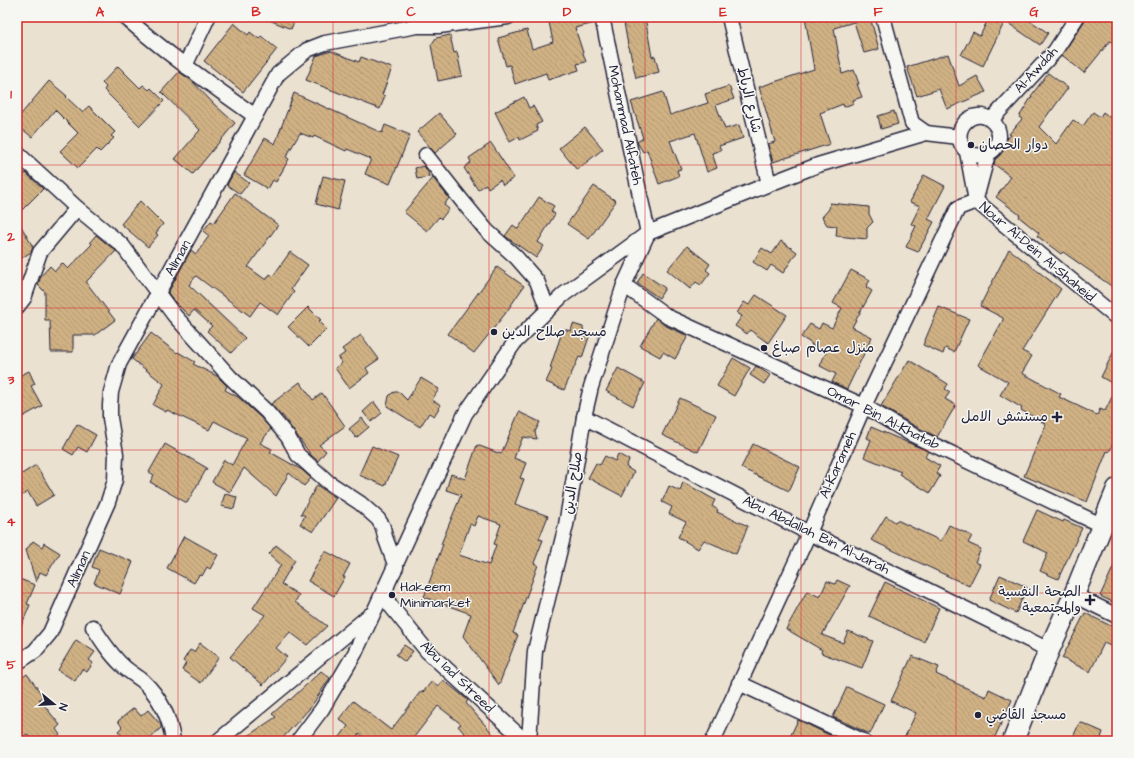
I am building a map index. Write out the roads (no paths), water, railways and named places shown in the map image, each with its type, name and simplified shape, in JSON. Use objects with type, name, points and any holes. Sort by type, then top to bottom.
[{"type":"main road","points":[[1013,741],[1049,650],[1074,595],[1117,489]]},
{"type":"street","points":[[125,17],[153,42],[255,116]]},
{"type":"street","points":[[185,66],[208,17]]},
{"type":"street","name":"AlIman","points":[[17,663],[35,651],[50,633],[110,498],[117,467],[110,418],[110,405],[112,385],[119,364],[278,74],[307,50],[325,43],[442,21],[508,17]]},
{"type":"street","name":"Mohammad Alfateh","points":[[602,17],[648,233]]},
{"type":"street","name":"شارع الرباط","points":[[729,17],[769,184]]},
{"type":"street","points":[[883,17],[912,123],[926,133]]},
{"type":"street","name":"Al-Awdah","points":[[991,120],[1055,51],[1076,17]]},
{"type":"street","points":[[979,116],[991,120],[996,124],[998,131],[999,138],[997,145],[988,154],[977,156],[967,152],[963,148],[959,137],[963,125],[972,117],[979,116]]},
{"type":"street","points":[[298,741],[322,709],[355,653],[373,612],[396,567],[465,414],[515,342],[564,295],[648,233],[769,184],[818,165],[926,133],[959,137]]},
{"type":"street","points":[[967,152],[976,201]]},
{"type":"street","name":"Nour Al-Dein Al-Shaheid","points":[[988,154],[976,201],[1117,318]]},
{"type":"street","points":[[18,155],[77,208],[122,245],[174,315],[230,377],[267,412],[288,437],[298,454],[328,482],[360,503],[378,519],[383,527],[396,567]]},
{"type":"street","points":[[426,155],[487,231],[516,257],[537,281],[548,310]]},
{"type":"street","name":"Al-Karameh","points":[[717,738],[739,683],[809,533],[864,406],[958,208],[976,201]]},
{"type":"street","points":[[17,307],[24,298],[40,252],[77,208]]},
{"type":"street","name":"صلاح الدين","points":[[530,741],[535,651],[566,525],[584,417],[591,387],[624,285],[648,233]]},
{"type":"street","name":"Omar Bin Al-Khatab","points":[[624,285],[668,317],[864,406],[911,434],[1102,526]]},
{"type":"street","name":"Abu Abdallah Bin Al-Jarah","points":[[584,417],[809,533],[1049,650]]},
{"type":"street","name":"Abu Iad Streed","points":[[396,567],[385,590],[387,600],[390,605],[427,651],[525,741]]},
{"type":"street","points":[[1074,595],[1117,616]]},
{"type":"street","points":[[218,741],[373,612]]},
{"type":"street","points":[[93,627],[108,649],[124,666],[143,681],[154,693],[166,713],[172,741]]},
{"type":"street","points":[[739,683],[863,741]]},
{"type":"place","name":"دوار الحصان","points":[[971,145]]},
{"type":"place","name":"مسجد صلاح الدين","points":[[494,332]]},
{"type":"place","name":"منزل عصام صباغ","points":[[764,348]]},
{"type":"place","name":"مستشفى الامل","points":[[1057,417]]},
{"type":"place","name":"Hakeem Minimarket","points":[[392,595]]},
{"type":"place","name":"الصحة النفسية والمجتمعية","points":[[1090,600]]},
{"type":"place","name":"مسجد القاضي","points":[[978,715]]}]
